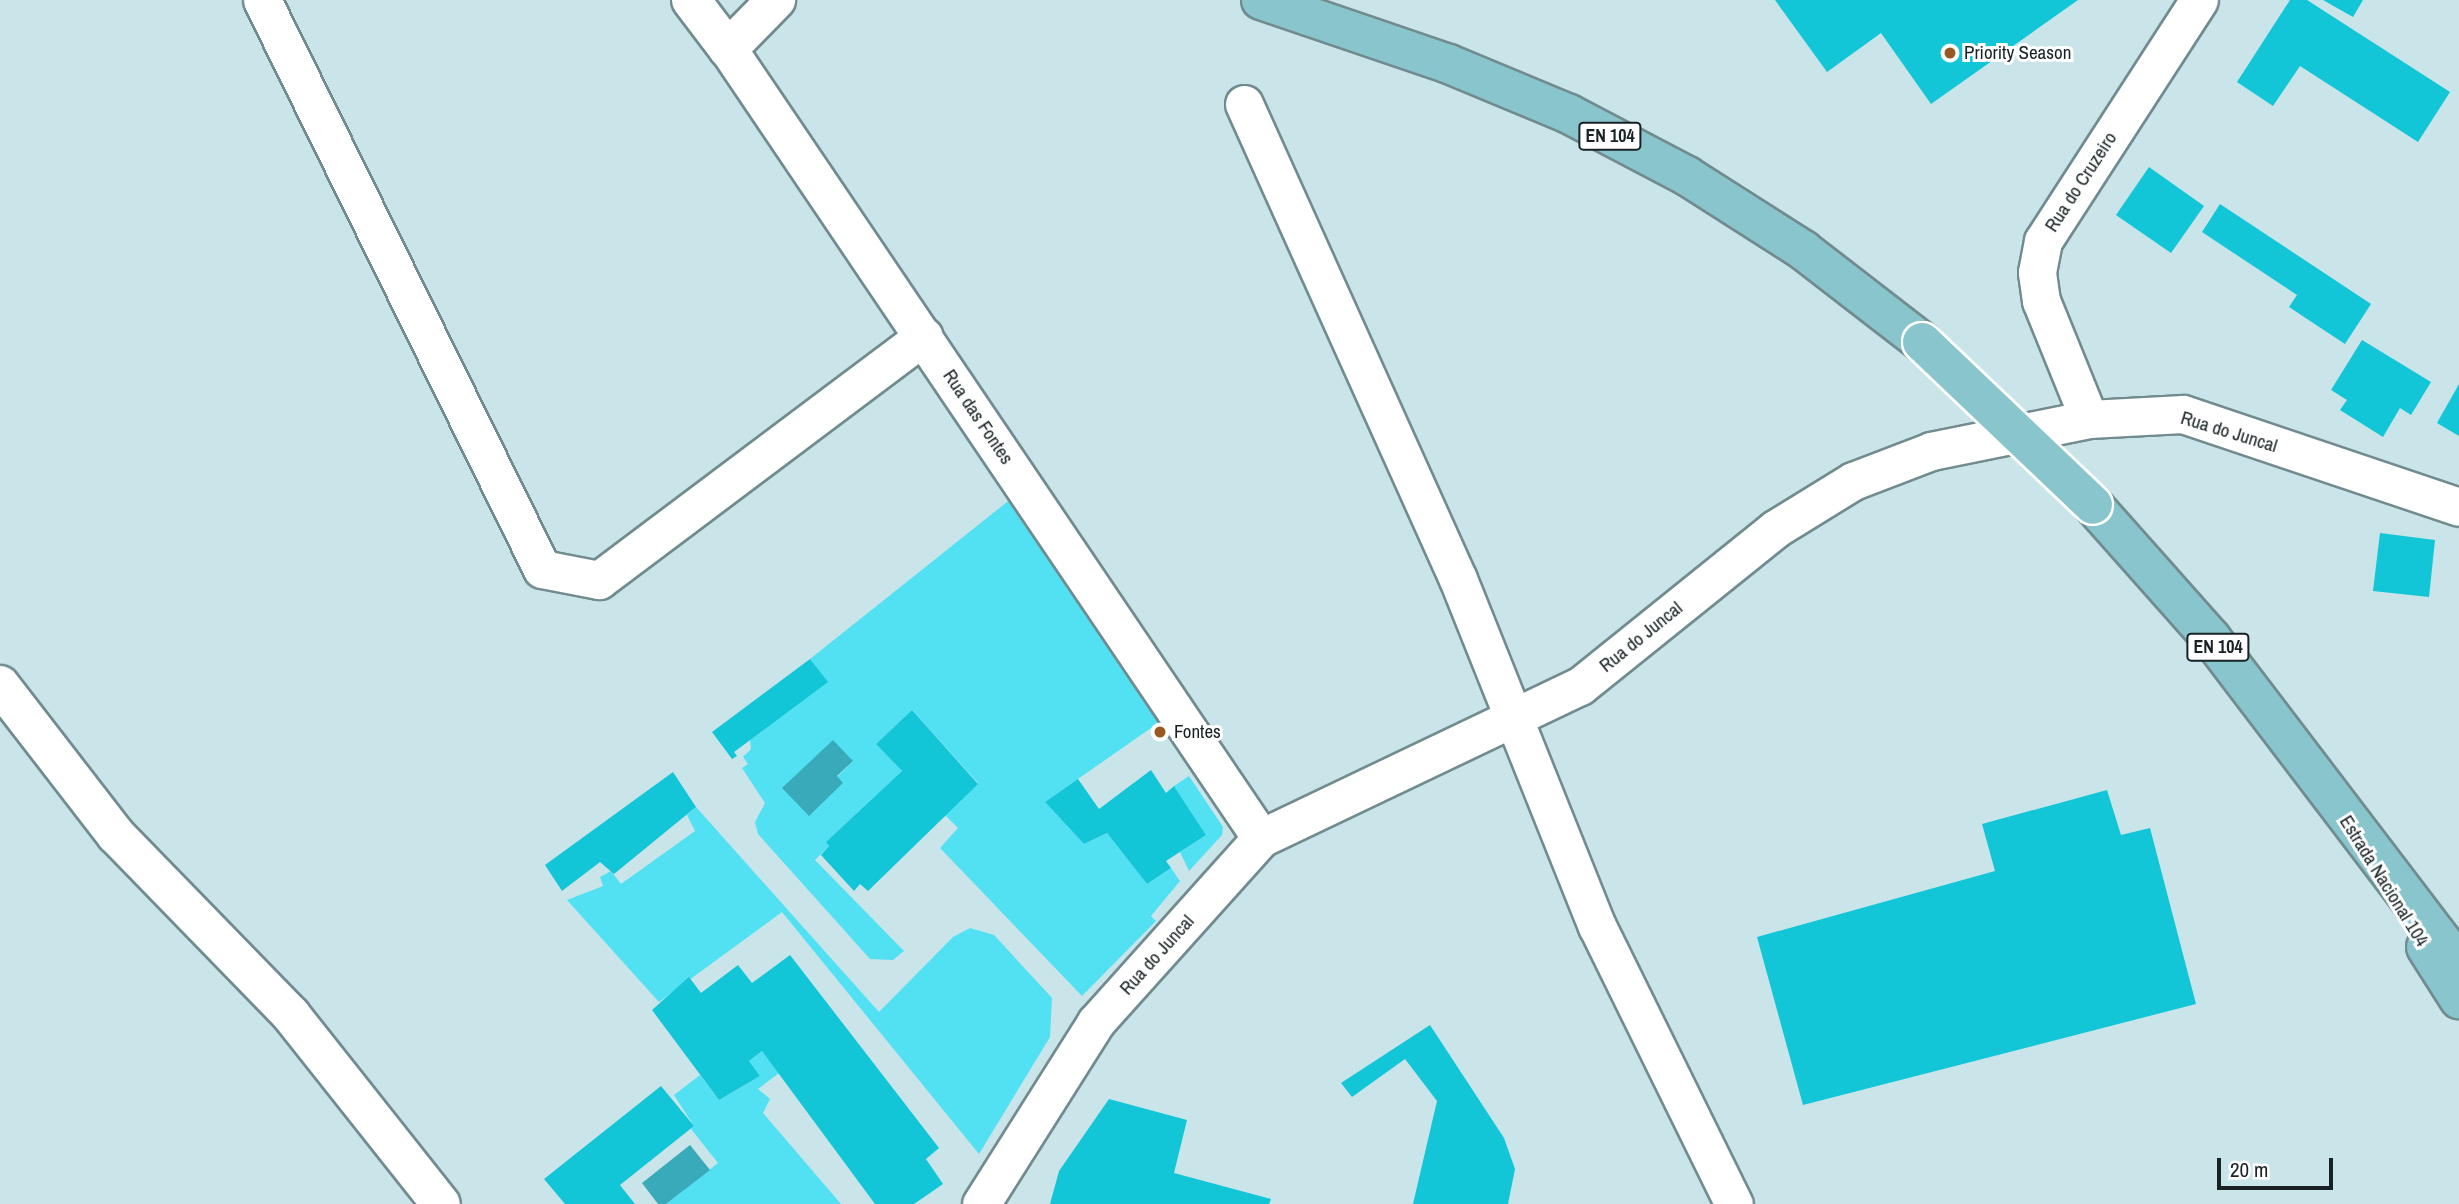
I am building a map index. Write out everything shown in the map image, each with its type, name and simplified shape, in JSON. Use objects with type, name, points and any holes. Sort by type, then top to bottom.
[{"type":"main road","name":"EN 104","points":[[1261,0],[1449,64],[1569,114],[1687,176],[1803,250],[1922,342],[2094,505],[2211,638],[2331,798]]},
{"type":"main road","name":"Estrada Nacional 104","points":[[2331,798],[2459,964]]},
{"type":"main road","name":"Estrada Nacional 104","points":[[2331,798],[2459,999]]},
{"type":"street","points":[[262,0],[542,569],[599,580],[924,337]]},
{"type":"street","name":"Rua das Fontes","points":[[691,0],[924,337],[1261,838]]},
{"type":"street","points":[[728,50],[776,0]]},
{"type":"street","name":"Rua do Cruzeiro","points":[[2089,419],[2042,301],[2037,272],[2043,241],[2199,0]]},
{"type":"street","points":[[1244,104],[1458,579],[1597,926],[1734,1204]]},
{"type":"street","name":"Rua do Juncal","points":[[981,1204],[1096,1022],[1261,838],[1513,715],[1580,686],[1775,529],[1853,481],[1931,451],[2089,419],[2183,414],[2459,507]]},
{"type":"street","points":[[0,685],[116,835],[291,1015],[441,1204]]},
{"type":"shaded area","points":[[1012,498],[1161,721],[1045,802],[1084,844],[1107,833],[1147,884],[1171,868],[1180,881],[1151,916],[1156,921],[1082,996],[940,848],[958,828],[945,815],[978,783],[912,710],[876,744],[902,771],[826,842],[829,846],[815,860],[904,951],[893,960],[870,959],[758,834],[755,822],[765,803],[742,768],[748,764],[743,757],[751,749],[750,740],[827,682],[810,659]],"holes":[[[853,761],[837,777],[843,784],[783,788]]]},
{"type":"shaded area","points":[[833,740],[853,761],[837,776],[843,783],[809,816],[782,788]]},
{"type":"shaded area","points":[[1189,776],[1223,827],[1222,835],[1189,871],[1180,852],[1206,835],[1174,786]]},
{"type":"shaded area","points":[[696,807],[879,1012],[953,937],[970,928],[994,935],[1052,998],[1050,1037],[979,1154],[782,912],[659,1002],[567,900],[603,886],[600,877],[611,871],[621,884],[695,831],[687,815]]},
{"type":"shaded area","points":[[762,1051],[779,1073],[758,1089],[770,1099],[763,1113],[841,1204],[666,1204],[718,1163],[691,1129],[694,1126],[674,1095],[700,1075],[719,1100],[760,1076],[749,1061]]},
{"type":"shaded area","points":[[690,1145],[710,1170],[666,1204],[658,1204],[642,1183]]},
{"type":"building","name":"Priority Season","points":[[1775,0],[2078,0],[1931,104],[1881,33],[1827,72]]},
{"type":"building","points":[[2290,0],[2307,0],[2450,92],[2418,142],[2300,66],[2273,106],[2237,82]]},
{"type":"building","points":[[2323,0],[2363,0],[2353,17]]},
{"type":"building","points":[[2149,167],[2204,206],[2171,253],[2116,215]]},
{"type":"building","points":[[2220,204],[2371,304],[2345,344],[2289,307],[2297,295],[2202,232]]},
{"type":"building","points":[[2362,340],[2431,382],[2411,415],[2400,408],[2383,437],[2340,410],[2347,400],[2331,390]]},
{"type":"building","points":[[2459,384],[2459,436],[2437,423]]},
{"type":"building","points":[[2380,533],[2435,540],[2429,597],[2373,591]]},
{"type":"building","points":[[810,659],[828,682],[734,752],[737,756],[732,759],[712,732]]},
{"type":"building","points":[[912,710],[978,784],[868,891],[860,884],[854,891],[821,855],[829,846],[826,842],[902,771],[876,744]]},
{"type":"building","points":[[1151,770],[1166,793],[1174,786],[1206,835],[1166,861],[1171,868],[1147,884],[1107,833],[1084,844],[1045,802],[1078,779],[1099,809]]},
{"type":"building","points":[[673,772],[696,807],[614,874],[600,862],[562,891],[545,865]]},
{"type":"building","points":[[2107,790],[2121,835],[2150,828],[2196,1004],[1803,1105],[1757,937],[1995,871],[1982,824]]},
{"type":"building","points":[[790,955],[939,1148],[926,1159],[943,1184],[914,1204],[875,1204],[762,1051],[749,1061],[760,1076],[719,1100],[652,1010],[689,977],[701,993],[738,965],[752,983]]},
{"type":"building","points":[[1430,1025],[1504,1138],[1515,1169],[1508,1204],[1413,1204],[1437,1101],[1405,1059],[1352,1097],[1341,1083]]},
{"type":"building","points":[[661,1086],[694,1126],[620,1185],[635,1204],[565,1204],[544,1179]]},
{"type":"building","points":[[1109,1099],[1187,1120],[1174,1173],[1271,1199],[1269,1204],[1050,1204],[1059,1171]]},
{"type":"place","name":"Priority Season","points":[[1950,53]]},
{"type":"place","name":"Fontes","points":[[1160,732]]}]
